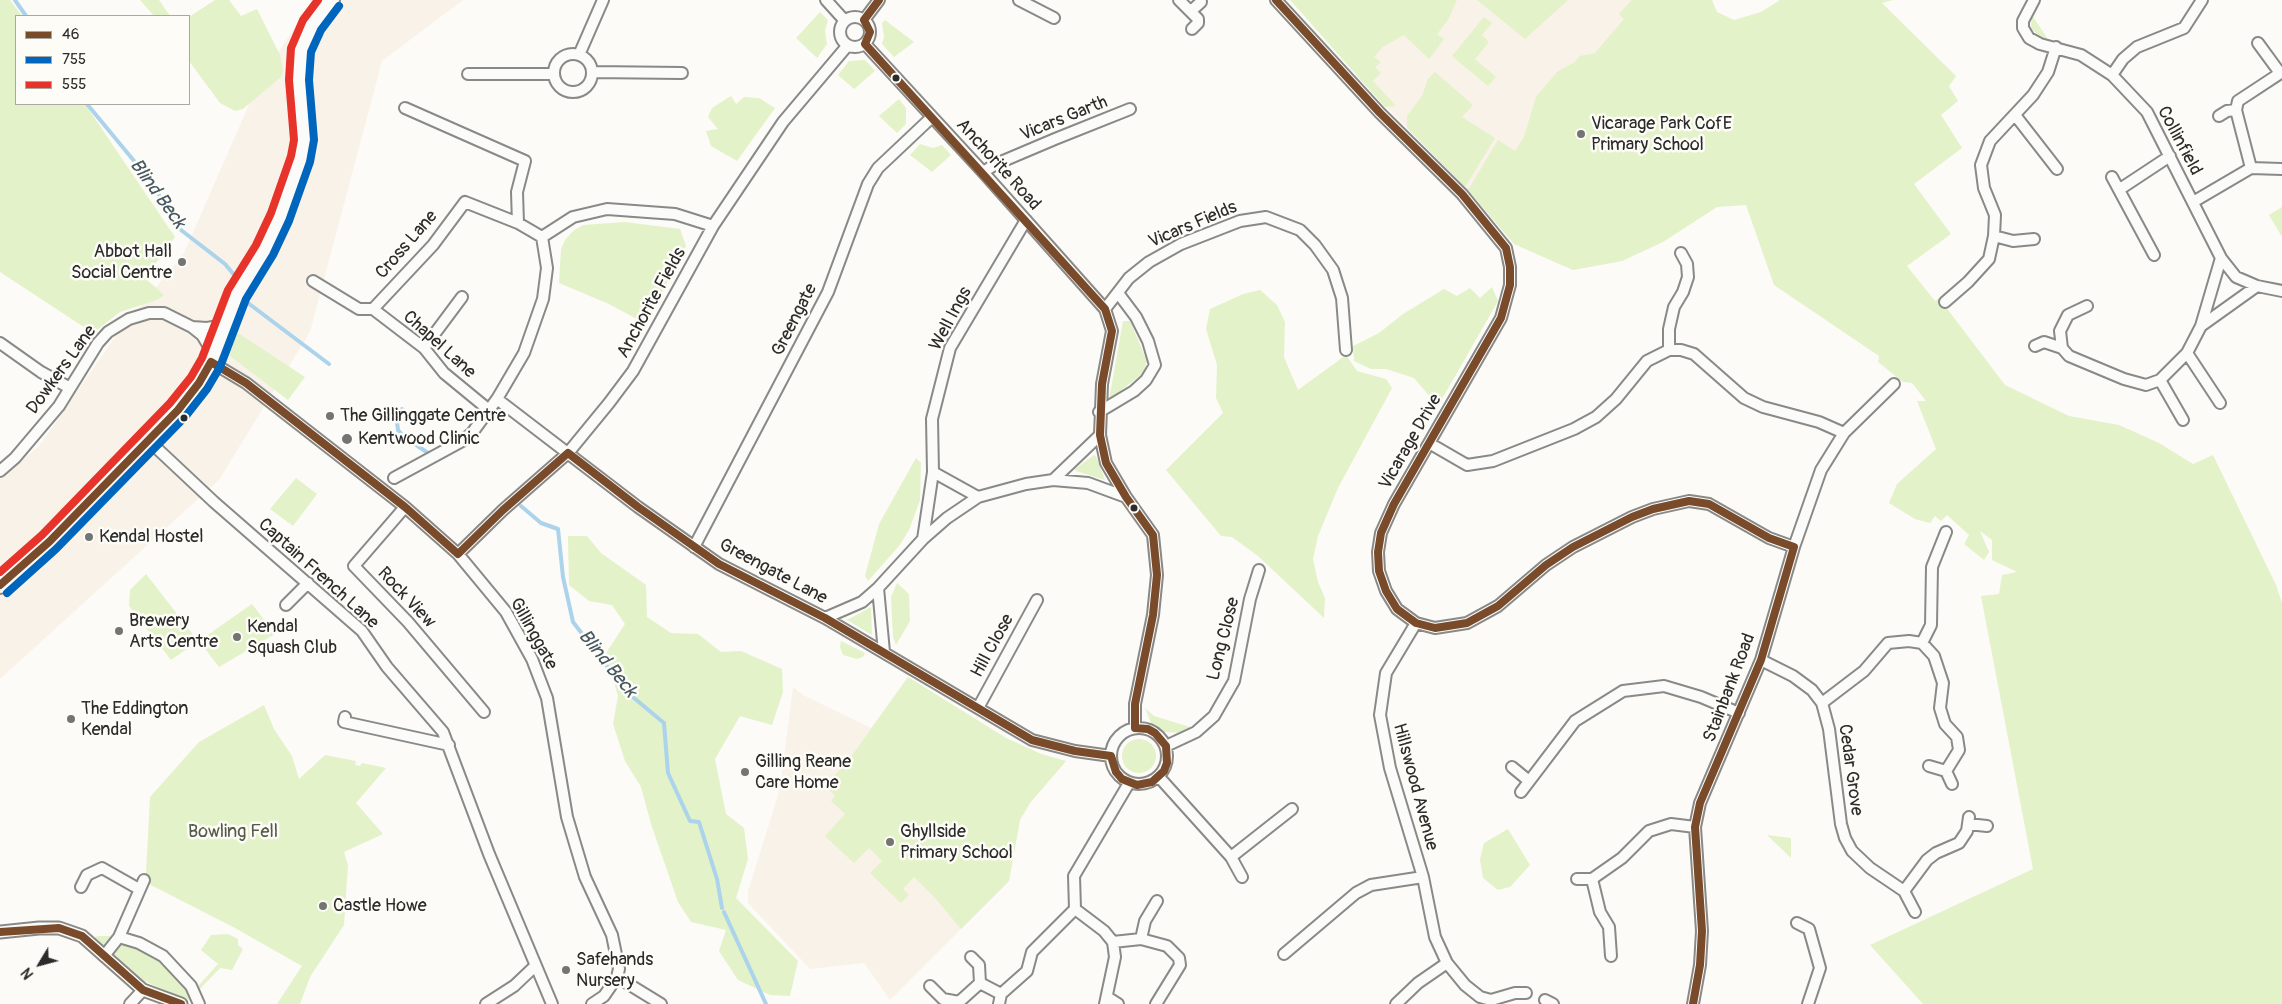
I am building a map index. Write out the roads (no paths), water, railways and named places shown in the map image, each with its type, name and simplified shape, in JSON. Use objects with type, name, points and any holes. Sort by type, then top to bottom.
[{"type":"highway","points":[[0,585],[49,542],[189,397],[213,359],[240,289],[265,250],[302,159],[304,140],[299,80],[301,50],[312,25],[330,0]]},
{"type":"street","points":[[580,55],[603,0]]},
{"type":"street","points":[[826,0],[845,21]]},
{"type":"street","points":[[864,20],[879,0]]},
{"type":"street","points":[[1019,0],[1054,18]]},
{"type":"street","points":[[1179,0],[1191,11],[1198,23],[1192,29]]},
{"type":"street","name":"Vicarage Drive","points":[[1276,0],[1380,113],[1462,194],[1506,248],[1510,267],[1510,285],[1501,318],[1394,504],[1381,533],[1378,552],[1379,571],[1386,591],[1397,609],[1416,623],[1435,628],[1467,623],[1498,606],[1546,564],[1573,547],[1632,517],[1689,501],[1709,504],[1769,538],[1794,547]]},
{"type":"street","name":"Collinfield","points":[[2034,0],[2024,20],[2023,28],[2029,38],[2040,44],[2081,55],[2112,75],[2147,112],[2222,258],[2236,276],[2257,286],[2282,291]]},
{"type":"street","points":[[2112,75],[2123,59],[2137,46],[2184,28],[2192,5],[2202,0]]},
{"type":"street","points":[[1191,11],[1201,2]]},
{"type":"street","points":[[854,17],[864,20],[870,32],[865,44],[856,48],[848,45],[840,36],[842,25],[845,21],[854,17]]},
{"type":"street","points":[[2251,168],[2236,110],[2238,101],[2281,73],[2258,43]]},
{"type":"street","name":"Anchorite Road","points":[[865,44],[983,172],[1105,309]]},
{"type":"street","name":"Anchorite Fields","points":[[458,554],[503,510],[568,453],[633,371],[713,226],[783,122],[848,45]]},
{"type":"street","points":[[1945,302],[1968,282],[1989,259],[1994,236],[1995,214],[1984,188],[1981,165],[1990,141],[2033,95],[2048,72],[2056,47]]},
{"type":"street","points":[[567,54],[580,55],[589,61],[592,72],[588,85],[578,92],[565,90],[559,86],[554,74],[557,62],[567,54]]},
{"type":"street","points":[[592,72],[682,73]]},
{"type":"street","points":[[468,74],[554,74]]},
{"type":"street","points":[[394,478],[462,441],[472,433],[489,410],[524,353],[543,298],[547,268],[542,237],[518,222],[518,192],[525,161],[405,108]]},
{"type":"street","name":"Vicars Garth","points":[[983,172],[996,164],[1130,109]]},
{"type":"street","points":[[2219,116],[2227,111],[2236,110]]},
{"type":"street","points":[[2015,115],[2057,169]]},
{"type":"street","name":"Greengate","points":[[694,547],[828,292],[868,184],[878,168],[932,117]]},
{"type":"street","points":[[2120,189],[2170,156]]},
{"type":"street","points":[[2193,202],[2251,168],[2282,169]]},
{"type":"street","points":[[2112,177],[2154,255]]},
{"type":"street","name":"Cross Lane","points":[[373,309],[433,244],[465,202],[518,222]]},
{"type":"street","points":[[542,237],[573,217],[607,209],[675,214],[713,226]]},
{"type":"street","name":"Vicars Fields","points":[[1105,309],[1129,278],[1149,262],[1181,244],[1240,220],[1266,217],[1300,230],[1315,245],[1332,270],[1342,298],[1346,350]]},
{"type":"street","name":"Well Ings","points":[[923,539],[933,472],[932,420],[950,348],[1026,220]]},
{"type":"street","points":[[1994,236],[2013,241],[2034,239]]},
{"type":"street","points":[[1669,350],[1669,329],[1674,307],[1688,276],[1687,264],[1681,253]]},
{"type":"street","points":[[2035,346],[2044,342],[2062,348],[2069,356],[2124,379],[2146,385],[2160,380],[2187,353],[2201,326],[2222,258]]},
{"type":"street","name":"Chapel Lane","points":[[313,281],[359,309],[373,309],[424,348],[444,373],[489,410]]},
{"type":"street","points":[[2201,326],[2257,286]]},
{"type":"street","points":[[1099,412],[1134,391],[1146,380],[1155,364],[1148,341],[1136,318],[1118,292]]},
{"type":"street","points":[[424,348],[462,297]]},
{"type":"street","points":[[2062,348],[2060,331],[2068,315],[2087,306]]},
{"type":"street","points":[[1105,309],[1112,331],[1099,412],[1100,435],[1106,463],[1126,497],[1153,535],[1157,574],[1153,615],[1135,704],[1135,728]]},
{"type":"street","name":"Dowkers Lane","points":[[0,471],[15,458],[59,406],[98,343],[108,332],[129,319],[149,312],[164,313],[192,327],[202,335],[213,359]]},
{"type":"street","name":"Dowkers Lane","points":[[192,327],[207,328],[225,325]]},
{"type":"street","points":[[0,343],[41,372],[70,388]]},
{"type":"street","points":[[1429,443],[1467,465],[1493,461],[1574,429],[1596,416],[1616,399],[1647,361],[1669,350],[1681,350],[1694,354],[1744,398],[1763,407],[1819,422],[1844,433]]},
{"type":"street","points":[[2187,353],[2220,403]]},
{"type":"street","name":"Gillinggate","points":[[213,359],[404,507],[458,554],[506,612],[532,660],[547,698],[567,818],[585,877],[612,935],[619,969],[617,978]]},
{"type":"street","points":[[2160,380],[2183,420]]},
{"type":"street","name":"Stainbank Road","points":[[1693,1004],[1700,965],[1702,931],[1694,827],[1700,803],[1761,660],[1794,547],[1821,470],[1844,433],[1894,384]]},
{"type":"street","name":"Greengate Lane","points":[[497,399],[638,507],[719,564],[825,618],[1032,740],[1075,751],[1111,756]]},
{"type":"street","points":[[1053,480],[1100,435]]},
{"type":"street","name":"Captain French Lane","points":[[148,440],[214,502],[362,631],[387,667],[443,732],[534,967],[552,1004]]},
{"type":"street","points":[[933,472],[978,497]]},
{"type":"street","points":[[825,618],[862,602],[878,588],[923,539],[947,518],[978,497],[1026,484],[1053,480],[1088,483],[1126,497]]},
{"type":"street","name":"Rock View","points":[[404,507],[354,566],[408,622],[484,712]]},
{"type":"street","points":[[1922,643],[1931,625],[1932,567],[1946,532]]},
{"type":"street","name":"Long Close","points":[[1166,746],[1196,732],[1214,716],[1234,681],[1250,599],[1259,570]]},
{"type":"street","points":[[286,605],[308,584]]},
{"type":"street","points":[[878,588],[884,652]]},
{"type":"street","name":"Hill Close","points":[[978,708],[1037,600]]},
{"type":"street","name":"Hillswood Avenue","points":[[1416,623],[1386,673],[1380,715],[1390,768],[1422,877],[1434,938],[1448,963],[1465,985],[1480,997],[1490,1000],[1515,993],[1526,993]]},
{"type":"street","points":[[1822,704],[1864,671],[1888,643],[1909,641],[1922,643],[1934,656],[1943,682],[1940,708],[1945,724],[1956,737],[1959,750],[1946,771]]},
{"type":"street","name":"Cedar Grove","points":[[1761,660],[1793,676],[1812,690],[1822,704],[1829,730],[1840,824],[1845,838],[1852,850],[1870,868],[1904,891],[1915,912]]},
{"type":"street","points":[[1520,792],[1575,721],[1623,691],[1664,686],[1701,697],[1739,713]]},
{"type":"street","points":[[345,717],[344,722],[449,745]]},
{"type":"street","points":[[1135,728],[1148,729],[1156,733],[1166,746],[1167,763],[1159,777],[1145,784],[1129,783],[1116,772],[1111,756],[1116,739],[1123,733],[1135,728]]},
{"type":"street","points":[[1929,766],[1946,771],[1952,784]]},
{"type":"street","points":[[1512,767],[1530,781]]},
{"type":"street","points":[[1159,777],[1231,857],[1242,877]]},
{"type":"street","points":[[971,957],[979,965],[980,983],[1000,999],[1027,971],[1032,952],[1075,909],[1074,876],[1129,783]]},
{"type":"street","points":[[1231,857],[1292,809]]},
{"type":"street","points":[[1904,891],[1927,860],[1959,843],[1967,831],[1969,820],[1987,826]]},
{"type":"street","points":[[1577,879],[1592,879],[1622,858],[1649,830],[1671,824],[1694,827]]},
{"type":"street","points":[[81,887],[87,875],[102,868],[142,885],[118,937],[104,956]]},
{"type":"street","name":"Hillswood Avenue","points":[[1284,954],[1356,893],[1371,885],[1422,877]]},
{"type":"street","points":[[1592,879],[1600,912],[1609,927],[1610,956]]},
{"type":"street","points":[[1141,939],[1145,921],[1157,901]]},
{"type":"street","points":[[1075,909],[1104,931],[1113,942],[1115,957],[1106,1001],[1118,1004]]},
{"type":"street","points":[[1797,923],[1809,929],[1820,968],[1808,1004]]},
{"type":"street","points":[[0,932],[59,928],[82,936],[143,990],[181,1004]]},
{"type":"street","points":[[118,937],[139,943],[163,956],[190,986],[199,1004]]},
{"type":"street","points":[[1113,942],[1141,939],[1167,946],[1179,958],[1180,965],[1156,1004]]},
{"type":"street","points":[[1396,1004],[1418,984],[1448,963]]},
{"type":"street","points":[[486,1004],[514,986],[534,967]]},
{"type":"street","points":[[592,1004],[604,996],[617,978],[661,1004]]},
{"type":"street","points":[[930,986],[944,999],[959,1002],[980,983]]},
{"type":"street","points":[[130,1004],[143,990]]},
{"type":"waterway","name":"Blind Beck","points":[[15,0],[25,15]]},
{"type":"waterway","name":"Blind Beck","points":[[88,105],[149,179],[181,230],[225,264],[235,276]]},
{"type":"waterway","name":"Blind Beck","points":[[248,303],[329,364]]},
{"type":"waterway","name":"Blind Beck","points":[[402,409],[397,422],[398,430],[403,436],[428,453]]},
{"type":"waterway","name":"Blind Beck","points":[[521,506],[541,523],[558,529],[563,577],[573,622],[628,693],[664,723],[668,773],[690,821],[699,822],[717,879],[722,908]]},
{"type":"waterway","name":"Blind Beck","points":[[724,912],[766,1004]]},
{"type":"place","name":"Vicarage Park CofE Primary School","points":[[1581,134]]},
{"type":"place","name":"Abbot Hall Social Centre","points":[[182,262]]},
{"type":"place","name":"The Gillinggate Centre","points":[[330,416]]},
{"type":"place","name":"Kentwood Clinic","points":[[347,439]]},
{"type":"place","name":"Kendal Hostel","points":[[89,537]]},
{"type":"place","name":"Brewery Arts Centre","points":[[119,631]]},
{"type":"place","name":"Kendal Squash Club","points":[[237,637]]},
{"type":"place","name":"The Eddington Kendal","points":[[71,719]]},
{"type":"place","name":"Gilling Reane Care Home","points":[[745,772]]},
{"type":"place","name":"Ghyllside Primary School","points":[[890,842]]},
{"type":"place","name":"Castle Howe","points":[[323,906]]},
{"type":"place","name":"Safehands Nursery","points":[[566,970]]},
{"type":"park label","name":"Bowling Fell","points":[[233,832]]}]
